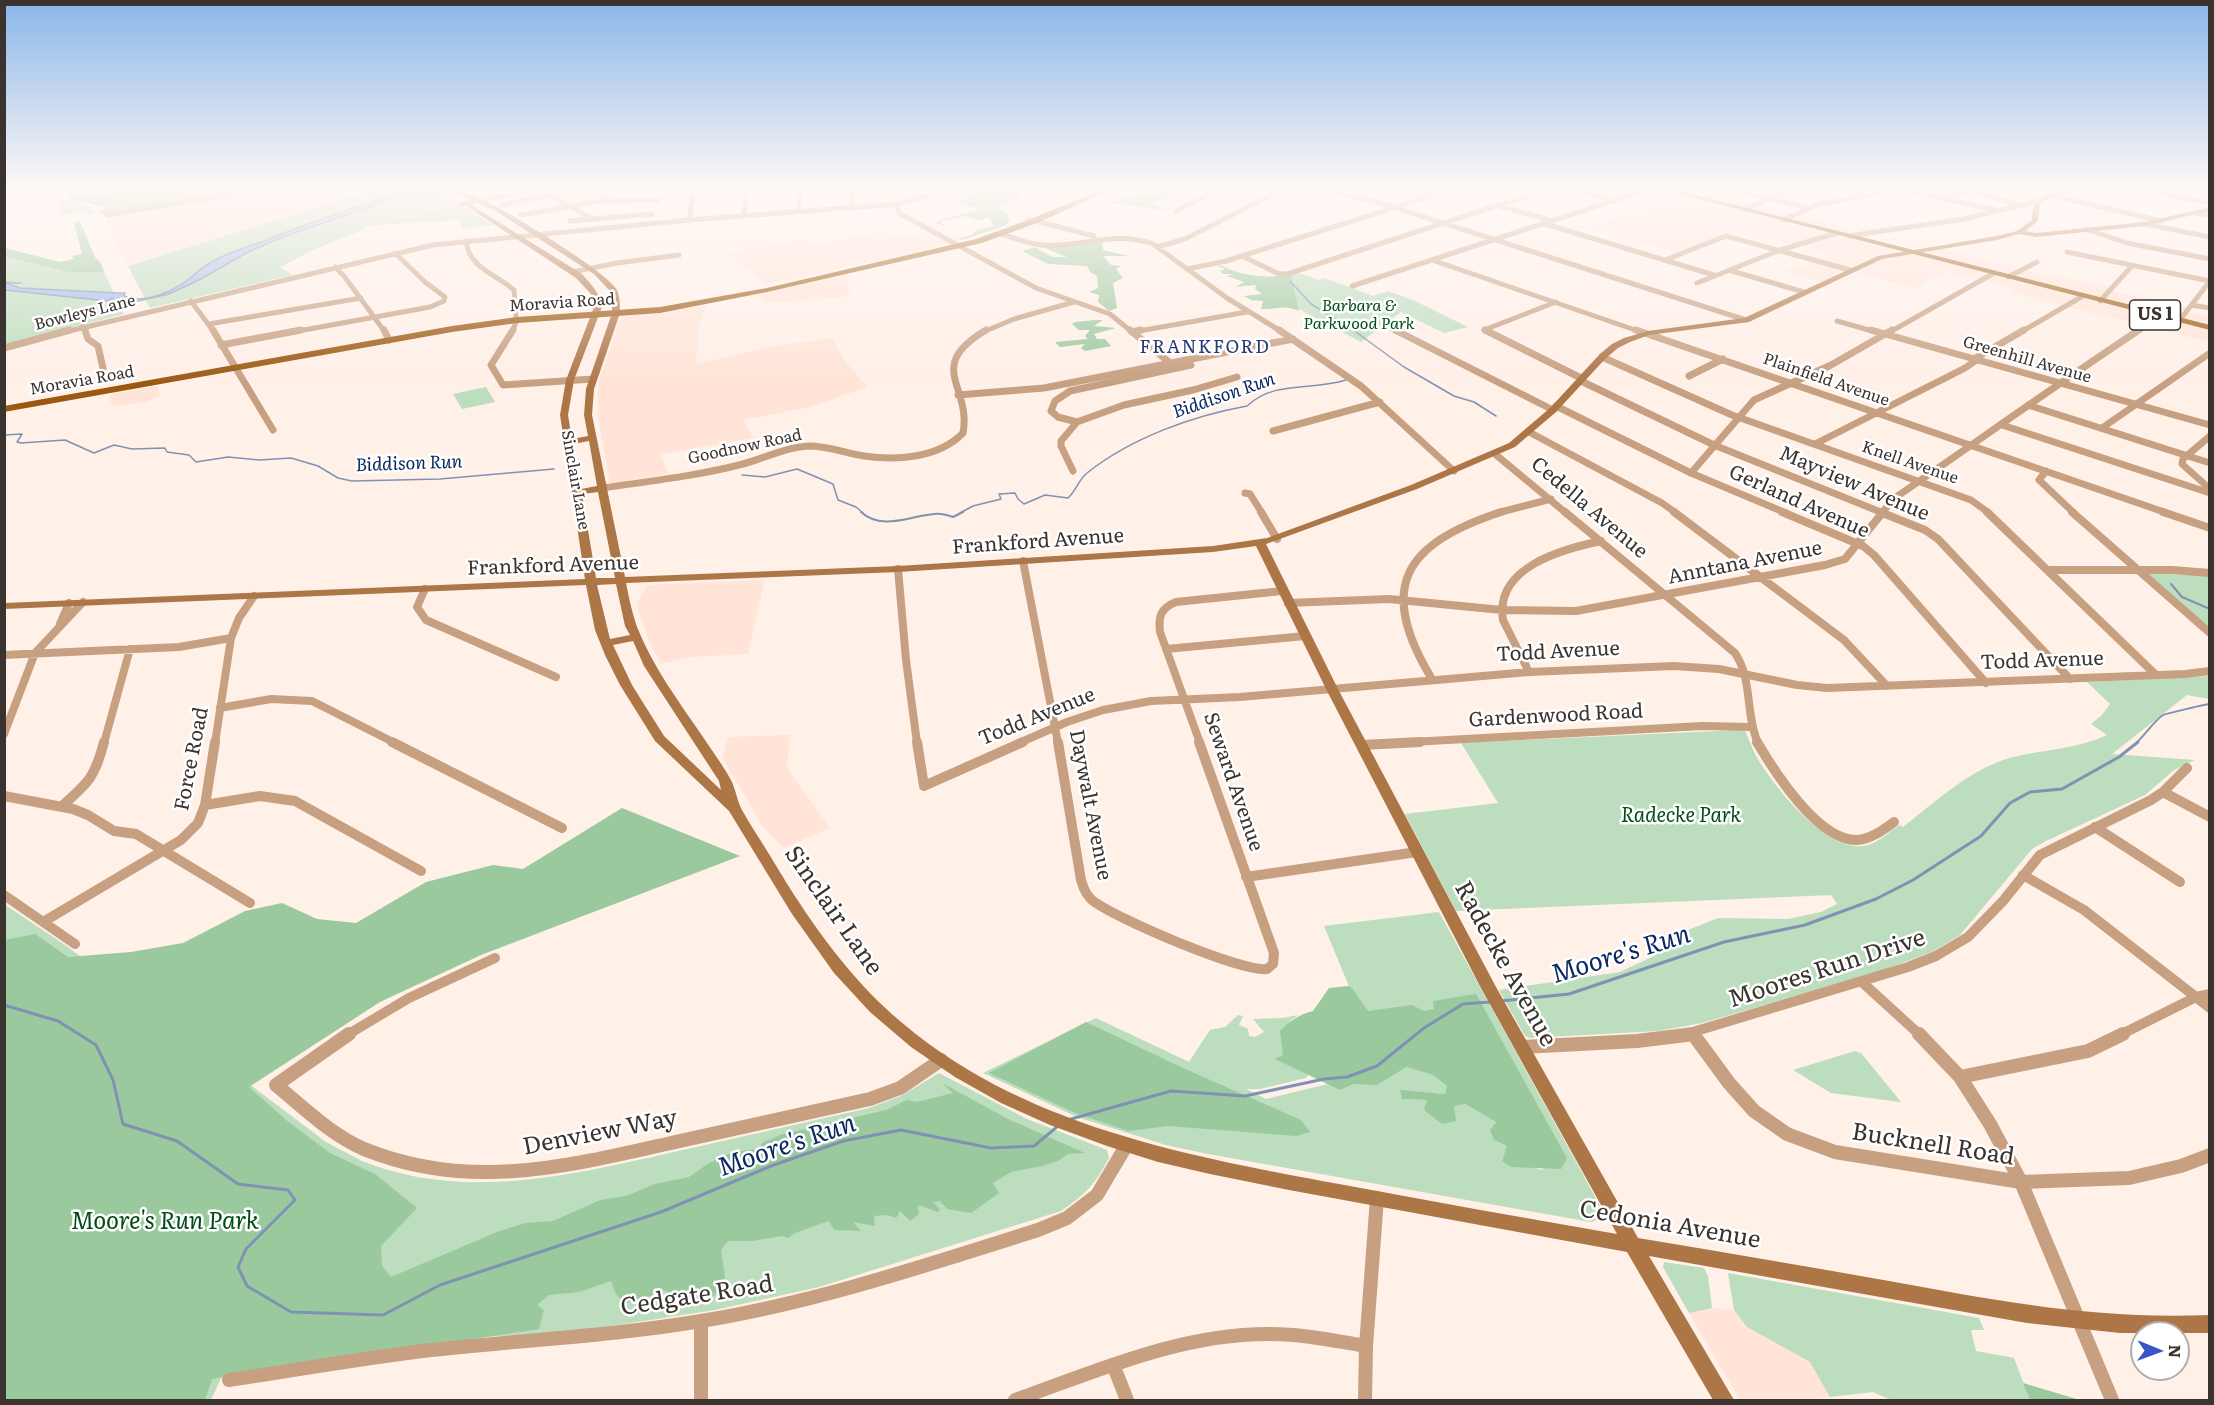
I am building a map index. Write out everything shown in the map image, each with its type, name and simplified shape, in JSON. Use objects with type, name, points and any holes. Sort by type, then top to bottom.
[{"type":"main road","name":"Moravia Road","points":[[4,408],[388,339],[517,319],[616,312],[698,301],[918,254]]},
{"type":"main road","name":"US 1","points":[[1915,254],[2210,328]]},
{"type":"street","name":"Bowleys Lane","points":[[4,348],[83,326],[393,254]]},
{"type":"street","points":[[221,345],[441,303],[445,297],[423,282],[409,262],[396,254]]},
{"type":"street","points":[[468,254],[474,262],[514,290],[516,325],[496,350],[491,368],[503,385],[593,379]]},
{"type":"street","points":[[544,254],[588,285],[599,303],[595,313]]},
{"type":"street","points":[[567,254],[590,268],[613,290],[616,312]]},
{"type":"street","points":[[974,254],[1036,288],[1110,314],[1169,362]]},
{"type":"street","points":[[1166,254],[1247,312],[1327,361],[1380,402],[1454,471]]},
{"type":"street","points":[[1187,269],[1250,254]]},
{"type":"street","points":[[1242,256],[1257,265],[1285,275],[1351,254]]},
{"type":"street","points":[[1352,286],[1452,254]]},
{"type":"street","points":[[1536,254],[1746,320]]},
{"type":"street","points":[[1644,254],[1714,275]]},
{"type":"street","points":[[1665,260],[1682,254]]},
{"type":"street","points":[[1697,283],[1772,254]]},
{"type":"street","points":[[1788,254],[1850,270]]},
{"type":"street","name":"Frankford Avenue","points":[[4,606],[898,569],[1219,548],[1260,543],[1277,539],[1495,454],[1529,432],[1615,346],[1648,333],[1746,320],[1850,270],[1885,255],[1896,254]]},
{"type":"street","points":[[2074,254],[2210,281],[2180,321]]},
{"type":"street","points":[[2182,254],[2210,259]]},
{"type":"street","points":[[572,272],[679,255]]},
{"type":"street","name":"Plainfield Avenue","points":[[1432,260],[2210,528]]},
{"type":"street","points":[[2008,277],[2037,262]]},
{"type":"street","points":[[2100,301],[2132,266]]},
{"type":"street","points":[[335,267],[345,274],[376,317],[388,339]]},
{"type":"street","points":[[1730,271],[1804,292]]},
{"type":"street","points":[[1690,473],[1754,400],[1792,383],[1994,273]]},
{"type":"street","points":[[1815,444],[1965,368],[1974,359],[2084,296]]},
{"type":"street","points":[[209,324],[361,298]]},
{"type":"street","points":[[191,301],[201,310],[273,430]]},
{"type":"street","name":"Goodnow Road","points":[[603,488],[735,466],[797,447],[823,447],[887,458],[935,450],[954,442],[963,434],[965,425],[952,376],[952,366],[958,353],[969,342],[1004,324],[1074,302]]},
{"type":"street","name":"Mayview Avenue","points":[[1556,302],[1484,330],[1714,445],[1917,525],[1938,539],[2070,679]]},
{"type":"street","points":[[2192,305],[2210,308]]},
{"type":"street","name":"Sinclair Lane","points":[[616,312],[593,379],[588,403],[625,603],[636,637],[650,666],[725,781],[734,808]]},
{"type":"street","points":[[1132,332],[1247,312]]},
{"type":"street","name":"Sinclair Lane","points":[[595,313],[570,380],[564,408],[568,442],[591,582],[606,643],[626,686],[659,738],[734,808],[837,967],[890,1021],[941,1060],[986,1087],[1039,1113],[1126,1146]]},
{"type":"street","name":"Anntana Avenue","points":[[1162,608],[1184,600],[1285,597],[1402,600],[1543,613],[1583,611],[1841,561],[1893,499],[2002,425],[2058,382],[2161,316]]},
{"type":"street","name":"Greenhill Avenue","points":[[1837,321],[2210,424]]},
{"type":"street","points":[[83,326],[88,339],[98,346],[103,368]]},
{"type":"street","name":"Gerland Avenue","points":[[1386,326],[1690,473],[1858,543],[1874,555],[1952,647],[1986,683]]},
{"type":"street","points":[[958,395],[1044,388],[1293,339]]},
{"type":"street","points":[[2102,428],[2210,353]]},
{"type":"street","name":"Knell Avenue","points":[[1602,357],[1740,418],[1919,480],[1978,504],[2157,675]]},
{"type":"street","points":[[1689,376],[1723,359]]},
{"type":"street","points":[[1077,422],[1058,417],[1051,411],[1055,401],[1070,392],[1191,366]]},
{"type":"street","points":[[1074,471],[1060,441],[1077,422],[1125,405],[1193,390],[1237,377]]},
{"type":"street","points":[[1273,431],[1380,402]]},
{"type":"street","points":[[2028,405],[2210,463]]},
{"type":"street","points":[[2002,425],[2210,491]]},
{"type":"street","points":[[1529,432],[1654,498],[1844,640],[1887,686]]},
{"type":"street","points":[[2210,436],[2182,461],[2183,466],[2210,491]]},
{"type":"street","points":[[568,442],[593,438]]},
{"type":"street","name":"Cedella Avenue","points":[[1495,454],[1735,653],[1743,664],[1746,674],[1752,727],[1768,764],[1824,826],[1853,840],[1869,837],[1894,822]]},
{"type":"street","points":[[2046,471],[2039,480],[2046,489],[2210,633]]},
{"type":"street","points":[[577,492],[603,488]]},
{"type":"street","points":[[1245,493],[1253,498],[1277,539]]},
{"type":"street","points":[[1432,680],[1408,633],[1402,600],[1407,579],[1413,567],[1438,541],[1452,532],[1493,513],[1551,499]]},
{"type":"street","points":[[1529,672],[1508,630],[1502,611],[1512,584],[1528,568],[1562,550],[1601,541]]},
{"type":"street","name":"Radecke Avenue","points":[[1260,543],[1332,689],[1489,988],[1632,1244],[1724,1401]]},
{"type":"street","name":"Daywalt Avenue","points":[[1023,561],[1081,880],[1090,898],[1126,918],[1246,968],[1261,970],[1271,968]]},
{"type":"street","points":[[588,562],[625,603],[636,585],[645,580]]},
{"type":"street","name":"Todd Avenue","points":[[898,569],[906,660],[924,786],[1084,716],[1118,706],[1185,699],[1240,698],[1529,672],[1674,666],[1719,669],[1812,687],[1986,683],[2210,672]]},
{"type":"street","points":[[2049,570],[2210,573]]},
{"type":"street","points":[[425,589],[417,607],[426,620],[556,677]]},
{"type":"street","name":"Force Road","points":[[43,922],[164,850],[192,831],[198,823],[205,805],[231,638],[239,618],[254,596]]},
{"type":"street","points":[[4,734],[35,653],[83,602]]},
{"type":"street","points":[[58,629],[69,603]]},
{"type":"street","name":"Seward Avenue","points":[[1162,608],[1158,622],[1166,649],[1274,953],[1274,964],[1271,968]]},
{"type":"street","points":[[1166,649],[1305,636]]},
{"type":"street","points":[[606,643],[636,637]]},
{"type":"street","points":[[4,655],[185,646],[231,638]]},
{"type":"street","points":[[62,807],[87,784],[97,769],[130,650]]},
{"type":"street","points":[[220,708],[271,699],[312,701],[562,828]]},
{"type":"street","name":"Gardenwood Road","points":[[1362,745],[1701,726],[1752,727]]},
{"type":"street","name":"Moores Run Drive","points":[[1522,1047],[1637,1041],[1694,1034],[1908,968],[1956,946],[1984,921],[2040,855],[2163,792],[2187,768]]},
{"type":"street","points":[[2163,792],[2210,817]]},
{"type":"street","points":[[4,796],[81,812],[114,831],[136,834],[250,903]]},
{"type":"street","points":[[205,805],[260,796],[295,801],[421,871]]},
{"type":"street","points":[[2095,827],[2180,882]]},
{"type":"street","points":[[1246,877],[1417,852]]},
{"type":"street","points":[[2023,875],[2081,908],[2210,1008]]},
{"type":"street","points":[[4,895],[75,944]]},
{"type":"street","name":"Denview Way","points":[[495,958],[461,971],[374,1016],[276,1085],[324,1124],[363,1148],[407,1163],[470,1172],[526,1172],[582,1162],[870,1099],[900,1088],[941,1060]]},
{"type":"street","points":[[1863,983],[1921,1036],[1960,1077],[1990,1124],[2021,1182],[2112,1401]]},
{"type":"street","points":[[1960,1077],[2088,1051],[2196,997],[2210,994]]},
{"type":"street","name":"Bucknell Road","points":[[1694,1034],[1741,1098],[1761,1117],[1786,1134],[1835,1152],[2021,1182],[2129,1178],[2181,1166],[2210,1155]]},
{"type":"street","name":"Cedonia Avenue","points":[[1126,1146],[1210,1167],[1377,1198],[2079,1321],[2146,1325],[2210,1324]]},
{"type":"street","name":"Cedgate Road","points":[[229,1380],[430,1350],[597,1335],[702,1321],[803,1301],[858,1287],[1038,1230],[1067,1218],[1097,1195],[1126,1146]]},
{"type":"street","points":[[1365,1401],[1366,1346],[1377,1198]]},
{"type":"street","points":[[701,1401],[702,1321]]},
{"type":"street","points":[[1016,1401],[1175,1347],[1233,1335],[1290,1335],[1366,1346]]},
{"type":"street","points":[[1113,1367],[1127,1401]]},
{"type":"shaded area","points":[[121,254],[167,254],[131,263],[125,262]]},
{"type":"shaded area","points":[[726,254],[909,254],[767,284]]},
{"type":"shaded area","points":[[1829,254],[1960,254],[2051,277],[2053,275],[2113,288],[2111,291],[2189,308],[2187,312],[2209,317],[2209,342],[2012,293],[2016,289],[1945,272],[1914,288],[1849,271],[1825,283],[1785,271],[1798,269]]},
{"type":"shaded area","points":[[843,276],[848,280],[850,290],[846,297],[766,303],[756,294]]},
{"type":"shaded area","points":[[706,306],[698,329],[696,364],[775,346],[832,338],[845,361],[867,387],[810,407],[743,420],[753,438],[661,454],[668,474],[610,484],[598,417],[598,383],[622,316]]},
{"type":"shaded area","points":[[157,386],[160,395],[147,402],[114,406],[109,399],[111,394]]},
{"type":"shaded area","points":[[765,580],[748,654],[690,657],[661,664],[650,644],[637,605],[647,585]]},
{"type":"shaded area","points":[[790,735],[787,768],[830,828],[784,848],[763,827],[722,757],[728,737]]},
{"type":"shaded area","points":[[1712,1308],[1734,1310],[1747,1327],[1810,1362],[1830,1397],[1740,1400],[1689,1313]]},
{"type":"green space","points":[[5,254],[27,254],[60,262],[74,259],[72,256],[94,254],[101,263],[104,272],[67,272],[5,257]]},
{"type":"green space","points":[[168,254],[306,254],[280,267],[292,275],[150,308],[128,266]]},
{"type":"green space","points":[[1027,254],[1067,257],[1058,254],[1118,254],[1129,256],[1103,256],[1111,265],[1121,266],[1116,269],[1123,278],[1113,283],[1117,308],[1109,311],[1098,302],[1099,295],[1089,292],[1098,288],[1097,276],[1090,272],[1087,266],[1048,264]]},
{"type":"green space","points":[[5,257],[67,272],[104,272],[124,314],[5,345]]},
{"type":"green space","points":[[1218,266],[1255,276],[1291,275],[1299,311],[1284,308],[1261,309],[1263,301],[1251,300],[1244,296],[1262,294],[1255,289],[1256,285],[1235,287],[1244,282],[1227,276],[1233,274],[1223,274],[1220,271],[1225,269]]},
{"type":"green space","name":"Barbara & Parkwood Park","points":[[1299,273],[1318,280],[1325,278],[1373,296],[1388,291],[1413,300],[1468,327],[1444,333],[1401,312],[1361,342],[1257,287]]},
{"type":"green space","points":[[1103,320],[1094,326],[1116,328],[1094,334],[1097,339],[1105,339],[1111,346],[1085,351],[1081,348],[1085,344],[1060,347],[1055,342],[1088,339],[1085,336],[1090,330],[1079,330],[1072,324]]},
{"type":"green space","points":[[486,387],[495,402],[462,409],[453,394]]},
{"type":"green space","points":[[2148,574],[2209,576],[2209,628]]},
{"type":"green space","name":"Radecke Park","points":[[2209,676],[2209,699],[2187,695],[2112,754],[2195,760],[2174,770],[2145,795],[2032,849],[1960,935],[1934,951],[1878,972],[1702,1023],[1658,1031],[1530,1038],[1525,1036],[1499,990],[1620,972],[1654,956],[1678,934],[1718,918],[1788,919],[1821,912],[1837,904],[1831,895],[1456,911],[1405,814],[1498,803],[1461,743],[1738,730],[1745,731],[1757,758],[1767,773],[1806,818],[1837,841],[1853,846],[1868,845],[1900,825],[1903,827],[1951,789],[1989,766],[2016,756],[2081,744],[2107,735],[2091,724],[2110,704],[2087,682]]},
{"type":"green space","name":"Moore's Run Park","points":[[622,808],[740,856],[481,955],[380,1002],[249,1087],[286,1120],[330,1153],[375,1174],[417,1208],[381,1246],[382,1266],[391,1277],[497,1232],[525,1223],[553,1221],[600,1200],[626,1196],[655,1184],[689,1177],[709,1163],[733,1152],[757,1149],[764,1142],[780,1135],[886,1110],[907,1100],[917,1102],[953,1093],[942,1083],[1008,1119],[1085,1153],[1068,1154],[1058,1161],[1011,1172],[993,1183],[999,1193],[971,1213],[947,1209],[940,1201],[933,1202],[940,1209],[938,1212],[918,1205],[919,1214],[910,1221],[900,1211],[896,1218],[887,1215],[874,1216],[875,1226],[853,1222],[861,1231],[834,1230],[829,1221],[795,1233],[788,1238],[782,1236],[752,1241],[728,1241],[721,1250],[725,1278],[714,1296],[676,1302],[666,1291],[654,1288],[652,1296],[642,1297],[625,1304],[616,1294],[611,1281],[579,1292],[549,1295],[537,1305],[544,1310],[539,1329],[212,1379],[205,1400],[5,1400],[4,940],[35,934],[68,957],[131,952],[183,943],[245,911],[282,903],[317,919],[356,923],[426,882],[493,865],[523,869]]},
{"type":"green space","name":"Moore's Run Park","points":[[4,904],[68,947],[326,1142],[362,1161],[401,1173],[439,1180],[479,1182],[557,1176],[597,1169],[869,1108],[901,1096],[939,1073],[1027,1119],[1107,1150],[1109,1158],[1089,1188],[1061,1211],[819,1287],[715,1310],[579,1331],[441,1340],[225,1370],[211,1400],[5,1400]]},
{"type":"green space","points":[[1439,912],[1609,1222],[1602,1219],[1591,1222],[1166,1145],[1077,1117],[983,1073],[1096,1018],[1189,1062],[1210,1030],[1225,1027],[1238,1015],[1243,1016],[1239,1025],[1248,1029],[1249,1036],[1255,1037],[1264,1032],[1253,1019],[1298,1015],[1289,1022],[1355,1001],[1324,926]],"holes":[[[1446,1044],[1544,1170],[1502,1161],[1508,1146],[1494,1140],[1496,1122],[1465,1104],[1454,1105],[1428,1100],[1402,1099],[1401,1091],[1445,1094],[1448,1086],[1433,1075],[1406,1067]],[[1309,1074],[1328,1084],[1266,1099],[1246,1089],[1260,1089],[1306,1078]]]},
{"type":"green space","points":[[1348,986],[1352,988],[1368,1011],[1412,1005],[1424,1011],[1434,1009],[1433,1001],[1476,994],[1567,1158],[1561,1169],[1511,1167],[1502,1161],[1507,1146],[1494,1140],[1490,1130],[1496,1122],[1465,1104],[1454,1106],[1456,1121],[1442,1124],[1424,1110],[1427,1100],[1402,1099],[1400,1090],[1445,1094],[1447,1086],[1433,1075],[1406,1067],[1377,1085],[1353,1084],[1340,1090],[1275,1059],[1283,1055],[1280,1031],[1295,1018],[1313,1011],[1329,988]]},
{"type":"green space","points":[[1086,1022],[1301,1120],[1310,1132],[1296,1136],[1169,1126],[1128,1131],[1075,1113],[989,1073]]},
{"type":"green space","points":[[1855,1051],[1861,1053],[1901,1102],[1831,1093],[1793,1070]]},
{"type":"green space","points":[[1664,1262],[1704,1268],[1708,1276],[1712,1308],[1689,1313],[1663,1267]]},
{"type":"green space","points":[[1728,1273],[1979,1318],[1984,1330],[1971,1330],[1976,1351],[2014,1358],[2030,1400],[1891,1400],[1873,1392],[1830,1397],[1810,1362],[1747,1327],[1734,1310]]},
{"type":"green space","points":[[2023,1383],[2080,1400],[2030,1400]]},
{"type":"water","points":[[229,254],[245,254],[169,294],[138,301],[112,302],[110,301],[113,298],[107,301],[5,290],[5,282],[21,283],[6,283],[20,288],[125,293],[124,296],[142,299],[172,290],[211,262]]},
{"type":"waterway","points":[[1290,281],[1311,304],[1349,327],[1404,367],[1454,396],[1474,402],[1496,416]]},
{"type":"waterway","name":"Biddison Run","points":[[960,513],[973,506],[1001,499],[999,494],[1015,493],[1024,504],[1045,495],[1068,498],[1084,476],[1104,460],[1163,430],[1184,422],[1247,406],[1258,398],[1281,389],[1346,380]]},
{"type":"waterway","name":"Biddison Run","points":[[4,435],[22,434],[17,442],[21,443],[65,440],[94,453],[114,445],[132,449],[165,448],[167,452],[189,455],[196,462],[228,457],[259,460],[291,458],[318,466],[338,478],[352,481],[440,479],[554,469]]},
{"type":"waterway","name":"Biddison Run","points":[[742,475],[765,477],[797,469],[833,484],[838,500],[856,507],[863,513]]},
{"type":"waterway","name":"Biddison Run","points":[[861,512],[869,518],[887,522],[936,514],[953,517],[963,512]]},
{"type":"waterway","points":[[2171,584],[2182,597],[2210,609]]},
{"type":"waterway","name":"Moore's Run","points":[[2136,743],[2163,715],[2210,704]]},
{"type":"waterway","name":"Moore's Run","points":[[1501,1001],[1569,994],[1724,942],[1805,925],[1876,899],[1913,880],[1981,836],[2010,803],[2030,792],[2062,789],[2119,757],[2138,742]]},
{"type":"waterway","name":"Moore's Run","points":[[1071,1119],[1171,1091],[1245,1096],[1324,1079],[1347,1077],[1377,1066],[1424,1028],[1463,1004],[1490,1002]]},
{"type":"waterway","name":"Moore's Run","points":[[4,1005],[58,1021],[96,1045],[113,1080],[123,1124],[177,1141],[238,1184],[288,1190],[295,1200],[246,1249],[238,1267],[247,1286],[291,1312],[383,1315],[440,1285],[661,1212],[771,1166],[843,1141],[901,1130],[991,1148],[1034,1146],[1058,1126]]},
{"type":"district","name":"FRANKFORD","points":[[1205,348]]}]
